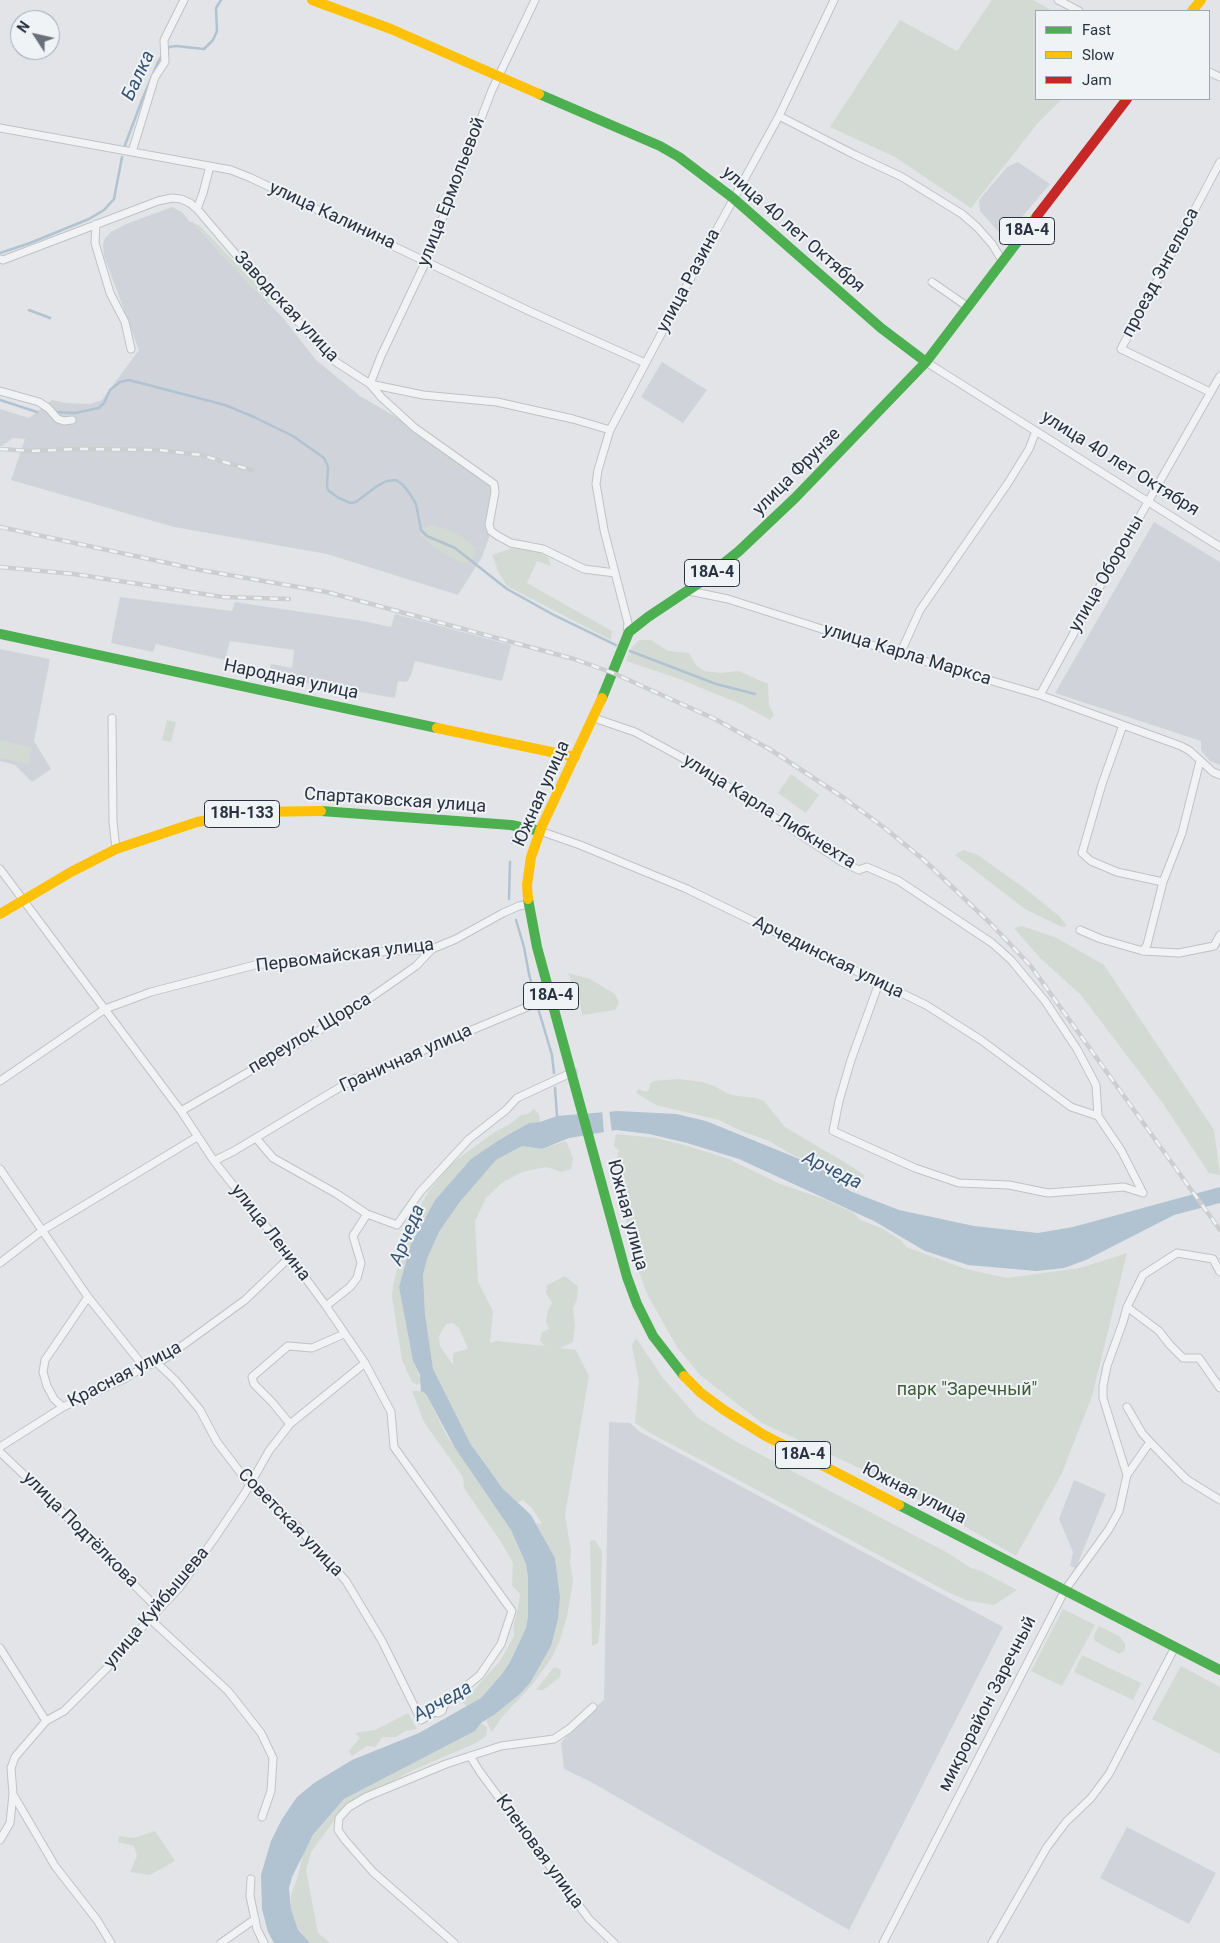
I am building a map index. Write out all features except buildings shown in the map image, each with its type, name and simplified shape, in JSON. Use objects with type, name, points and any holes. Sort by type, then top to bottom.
[{"type":"main road","points":[[1193,10],[1201,0]]},
{"type":"main road","name":"улица 40 лет Октября","points":[[317,1],[384,26],[660,146],[696,169],[733,198],[881,328],[926,362]]},
{"type":"main road","name":"улица Фрунзе","points":[[626,637],[640,622],[689,591],[739,551],[795,498],[926,362],[1126,100]]},
{"type":"main road","name":"Народная улица","points":[[0,634],[575,758]]},
{"type":"main road","name":"Южная улица","points":[[626,637],[594,718],[540,831],[529,867],[527,885],[528,904],[537,947],[627,1277],[637,1304],[653,1336],[666,1354],[701,1393],[724,1410],[764,1435],[1065,1590]]},
{"type":"main road","name":"Спартаковская улица","points":[[0,914],[71,872],[116,849],[197,822],[253,812],[312,810],[511,825],[540,831]]},
{"type":"main road","name":"18А-4","points":[[1065,1590],[1220,1670]]},
{"type":"street","points":[[132,152],[155,78],[165,62],[164,40],[184,0]]},
{"type":"street","name":"улица Ермольевой","points":[[370,384],[381,356],[426,261],[498,76],[535,0]]},
{"type":"street","name":"улица Разина","points":[[626,637],[628,624],[596,484],[598,470],[610,430],[733,198],[779,116],[834,0]]},
{"type":"street","points":[[1058,0],[1077,10]]},
{"type":"street","points":[[779,116],[902,177],[962,214],[992,244],[1003,262]]},
{"type":"street","name":"улица Калинина","points":[[0,128],[231,170],[426,261],[521,308],[646,363]]},
{"type":"street","name":"проезд Энгельса","points":[[1210,392],[1121,349],[1220,162]]},
{"type":"street","points":[[196,209],[203,193],[210,166]]},
{"type":"street","name":"Заводская улица","points":[[0,260],[158,201],[172,198],[182,199],[196,209],[244,264],[336,362],[370,384],[423,395],[496,402],[573,419],[610,430]]},
{"type":"street","points":[[96,224],[94,243],[110,293],[125,322],[131,349]]},
{"type":"street","points":[[932,282],[968,307]]},
{"type":"street","name":"улица 40 лет Октября","points":[[926,362],[1220,547]]},
{"type":"street","name":"улица Обороны","points":[[1040,695],[1220,376]]},
{"type":"street","points":[[370,384],[382,398],[415,428],[494,484],[495,492],[489,525],[498,536],[511,543],[543,549],[584,569],[615,573]]},
{"type":"street","points":[[0,391],[39,402],[64,421],[72,420]]},
{"type":"street","points":[[900,654],[920,610],[1008,483],[1029,449],[1036,431]]},
{"type":"street","name":"улица Карла Маркса","points":[[689,591],[736,602],[900,654],[1040,695],[1181,746],[1190,751],[1213,772],[1220,775]]},
{"type":"street","points":[[112,718],[113,803],[116,849]]},
{"type":"street","name":"улица Карла Либкнехта","points":[[594,718],[636,732],[692,763],[842,862],[859,870],[867,866],[899,881],[992,943],[1011,960],[1045,1001],[1077,1049],[1096,1085],[1098,1116]]},
{"type":"street","points":[[1123,725],[1102,784],[1082,853],[1091,861],[1118,872],[1162,882]]},
{"type":"street","points":[[1143,951],[1147,945],[1162,882],[1182,833],[1200,760]]},
{"type":"street","name":"Арчединская улица","points":[[540,831],[580,845],[686,889],[926,1005],[981,1040],[1071,1108],[1098,1116]]},
{"type":"street","name":"улица Ленина","points":[[0,869],[181,1111],[214,1161],[326,1306],[365,1363],[391,1412],[394,1447],[512,1611],[502,1644],[480,1675],[444,1705],[442,1711],[435,1712],[421,1720]]},
{"type":"street","name":"Первомайская улица","points":[[0,1081],[105,1009],[151,992],[255,965],[352,954],[432,949],[456,939],[503,913],[528,904]]},
{"type":"street","points":[[1080,930],[1101,940],[1143,951],[1179,953],[1214,946],[1220,935]]},
{"type":"street","name":"переулок Щорса","points":[[181,1111],[304,1040],[360,1005],[416,966],[432,949]]},
{"type":"street","points":[[879,983],[851,1060],[839,1101],[833,1131],[915,1168],[959,1183],[1009,1185],[1048,1193],[1124,1187],[1142,1193],[1121,1150],[1098,1116]]},
{"type":"street","name":"Граничная улица","points":[[214,1161],[352,1080],[551,997]]},
{"type":"street","points":[[256,1138],[273,1158],[337,1194],[367,1214],[397,1225],[420,1192],[469,1139],[506,1110],[517,1098],[572,1072]]},
{"type":"street","points":[[0,1263],[43,1230],[197,1137]]},
{"type":"street","points":[[0,1169],[88,1297],[144,1367]]},
{"type":"street","points":[[326,1306],[350,1287],[358,1278],[361,1263],[353,1236],[367,1214]]},
{"type":"street","points":[[1127,1475],[1103,1398],[1107,1366],[1127,1306],[1143,1275],[1177,1253],[1213,1259],[1220,1272]]},
{"type":"street","name":"Красная улица","points":[[0,1447],[63,1407],[124,1379],[144,1367],[157,1363],[178,1350],[245,1300],[290,1258]]},
{"type":"street","points":[[63,1407],[54,1399],[46,1386],[43,1372],[45,1360],[88,1297]]},
{"type":"street","points":[[1127,1306],[1159,1331],[1183,1358],[1199,1358],[1220,1388]]},
{"type":"street","points":[[290,1424],[254,1384],[252,1377],[288,1346],[312,1348],[344,1334]]},
{"type":"street","name":"Советская улица","points":[[157,1363],[175,1380],[200,1410],[217,1442],[250,1485],[294,1524],[346,1581],[382,1641],[421,1720]]},
{"type":"street","name":"улица Куйбышева","points":[[0,1840],[10,1823],[13,1794],[11,1768],[16,1757],[46,1721],[64,1711],[110,1665],[158,1609],[179,1588],[250,1485],[269,1451],[290,1424],[365,1363]]},
{"type":"street","points":[[1127,1407],[1142,1433],[1186,1479],[1220,1500]]},
{"type":"street","points":[[1065,1590],[1109,1529],[1119,1511],[1127,1475],[1150,1442]]},
{"type":"street","name":"улица Подтёлкова","points":[[0,1452],[158,1609]]},
{"type":"street","name":"микрорайон Заречный","points":[[883,1943],[1065,1590]]},
{"type":"street","points":[[150,1619],[228,1691],[261,1733],[273,1758],[271,1791],[262,1817]]},
{"type":"street","points":[[992,1943],[1017,1903],[1047,1847],[1066,1822],[1090,1798],[1109,1774],[1175,1647]]},
{"type":"street","points":[[0,1648],[46,1721]]},
{"type":"street","points":[[454,1943],[373,1872],[338,1830],[339,1818],[350,1807],[366,1796],[390,1785],[501,1746],[554,1739],[569,1729],[593,1707]]},
{"type":"street","name":"Кленовая улица","points":[[470,1756],[589,1919],[614,1943]]},
{"type":"street","points":[[13,1794],[55,1866],[97,1920],[112,1943]]},
{"type":"street","points":[[251,1879],[250,1896],[257,1929],[264,1943]]},
{"type":"street","points":[[221,1943],[255,1919]]},
{"type":"shaded area","points":[[1018,162],[1050,184],[1004,238],[980,211],[979,200],[1007,167]]},
{"type":"shaded area","points":[[172,207],[182,212],[190,222],[193,222],[283,318],[316,360],[360,396],[403,421],[490,484],[493,489],[485,530],[491,532],[482,557],[458,595],[327,554],[174,527],[11,480],[25,439],[13,438],[0,446],[0,409],[29,418],[52,400],[66,403],[90,404],[102,400],[139,350],[104,256],[103,245],[105,238],[111,232],[126,224]]},
{"type":"shaded area","points":[[662,362],[707,390],[683,423],[641,397]]},
{"type":"shaded area","points":[[1154,522],[1220,562],[1220,765],[1210,761],[1201,750],[1201,741],[1055,693]]},
{"type":"shaded area","points":[[120,597],[232,611],[235,602],[391,627],[395,614],[511,645],[502,681],[415,661],[407,682],[398,681],[395,698],[268,676],[271,664],[292,668],[294,650],[230,641],[225,660],[156,644],[153,652],[111,643]]},
{"type":"shaded area","points":[[0,649],[50,659],[34,741],[51,769],[32,782],[15,765],[0,761]]},
{"type":"shaded area","points":[[609,1422],[630,1423],[640,1432],[1003,1627],[849,1930],[591,1782],[564,1769],[561,1743],[580,1721],[604,1700]]},
{"type":"shaded area","points":[[1074,1480],[1106,1494],[1076,1568],[1070,1566],[1073,1552],[1059,1519]]},
{"type":"shaded area","points":[[1127,1827],[1216,1873],[1189,1924],[1100,1878]]},
{"type":"green space","points":[[992,0],[1033,0],[1051,10],[1035,10],[1035,100],[1061,100],[1037,124],[971,208],[895,157],[830,127],[900,20],[957,51]]},
{"type":"green space","points":[[195,224],[199,225],[271,300],[268,302]]},
{"type":"green space","points":[[430,524],[449,530],[464,538],[476,548],[474,557],[464,564],[432,546],[420,535],[423,529]]},
{"type":"green space","points":[[512,548],[538,552],[548,557],[551,566],[537,561],[527,583],[612,631],[611,640],[507,586],[499,573],[492,555]]},
{"type":"green space","points":[[639,640],[651,640],[668,651],[689,653],[696,665],[704,671],[720,673],[739,671],[768,684],[769,705],[774,715],[770,720],[743,705],[677,678],[626,661],[632,647]]},
{"type":"green space","points":[[167,720],[176,722],[171,742],[162,740]]},
{"type":"green space","points":[[0,740],[32,748],[28,764],[0,758]]},
{"type":"green space","points":[[791,774],[819,795],[806,813],[778,793]]},
{"type":"green space","points":[[963,850],[978,855],[1028,891],[1059,916],[1067,926],[1062,927],[1025,909],[955,855]]},
{"type":"green space","points":[[1022,926],[1057,938],[1104,965],[1214,1130],[1220,1175],[1209,1173],[1162,1102],[1081,995],[1040,958],[1014,928]]},
{"type":"green space","points":[[568,973],[590,979],[615,994],[619,1003],[615,1010],[582,1015],[580,1001]]},
{"type":"green space","points":[[679,1079],[702,1082],[731,1095],[764,1101],[785,1127],[865,1176],[861,1179],[849,1178],[793,1155],[769,1141],[719,1120],[656,1105],[636,1093],[638,1089],[646,1092],[649,1090],[650,1083],[654,1081]]},
{"type":"green space","points":[[534,1109],[539,1114],[540,1122],[529,1123],[499,1140],[471,1160],[435,1200],[411,1244],[399,1287],[413,1361],[422,1382],[417,1385],[412,1382],[402,1360],[392,1297],[403,1239],[420,1212],[420,1206],[429,1191],[451,1164],[496,1131]]},
{"type":"green space","name":"парк \"Заречный\"","points":[[616,1134],[656,1138],[729,1159],[780,1184],[824,1199],[852,1212],[861,1220],[883,1229],[902,1241],[906,1247],[966,1269],[1007,1278],[1080,1268],[1127,1253],[1092,1396],[1062,1473],[1016,1556],[879,1477],[762,1423],[700,1375],[677,1347],[647,1294],[630,1246],[617,1160],[618,1152],[620,1152],[614,1146]]},
{"type":"green space","points":[[566,1141],[573,1158],[571,1169],[561,1172],[547,1167],[522,1172],[503,1182],[486,1198],[475,1221],[478,1282],[493,1311],[490,1343],[496,1341],[545,1346],[540,1341],[542,1332],[549,1329],[546,1322],[548,1310],[552,1303],[546,1293],[547,1285],[565,1276],[578,1287],[577,1299],[573,1308],[575,1326],[573,1342],[560,1348],[576,1350],[589,1376],[565,1515],[571,1551],[570,1562],[573,1581],[567,1616],[560,1640],[551,1659],[532,1685],[502,1717],[492,1732],[486,1721],[520,1694],[560,1597],[555,1559],[536,1523],[542,1524],[532,1508],[523,1500],[517,1503],[503,1489],[470,1443],[433,1369],[425,1314],[423,1275],[427,1259],[439,1232],[459,1203],[496,1160],[522,1146],[542,1149]],"holes":[[[453,1323],[459,1328],[468,1349],[453,1353],[453,1365],[440,1346],[439,1336],[446,1324]]]},
{"type":"green space","points":[[636,1338],[663,1378],[698,1418],[735,1441],[948,1553],[971,1568],[981,1571],[1017,1590],[994,1605],[966,1600],[652,1434],[635,1423],[639,1381],[632,1346]]},
{"type":"green space","points":[[412,1391],[421,1391],[426,1394],[447,1436],[511,1530],[526,1564],[528,1616],[526,1628],[510,1662],[502,1674],[481,1698],[467,1706],[462,1702],[463,1699],[473,1691],[500,1661],[514,1636],[514,1623],[520,1594],[512,1585],[513,1563],[464,1488],[463,1477],[424,1422]]},
{"type":"green space","points":[[595,1540],[602,1551],[600,1627],[598,1643],[592,1646],[590,1541]]},
{"type":"green space","points":[[1063,1609],[1095,1625],[1062,1686],[1031,1671]]},
{"type":"green space","points":[[1099,1626],[1119,1636],[1125,1643],[1125,1650],[1119,1654],[1095,1641],[1094,1635]]},
{"type":"green space","points":[[1082,1655],[1141,1683],[1133,1700],[1074,1672]]},
{"type":"green space","points":[[1181,1666],[1220,1687],[1220,1754],[1152,1719]]},
{"type":"green space","points":[[554,1667],[561,1670],[560,1677],[543,1690],[536,1690]]},
{"type":"green space","points":[[408,1713],[417,1729],[405,1731],[396,1737],[383,1737],[375,1747],[367,1746],[352,1756],[349,1751],[360,1738],[355,1733],[375,1730]]},
{"type":"green space","points":[[481,1723],[487,1727],[486,1736],[476,1743],[413,1770],[373,1792],[359,1796],[345,1806],[311,1852],[306,1870],[318,1933],[330,1943],[310,1943],[298,1930],[291,1909],[291,1895],[303,1854],[313,1836],[344,1799],[475,1731]]},
{"type":"green space","points":[[155,1831],[175,1861],[150,1875],[130,1872],[137,1856],[134,1846],[118,1842],[119,1836],[134,1838]]},
{"type":"water","points":[[618,1111],[676,1114],[706,1121],[819,1167],[850,1191],[899,1210],[974,1226],[1038,1233],[1073,1227],[1220,1187],[1220,1203],[1174,1215],[1086,1260],[1064,1268],[1037,1271],[968,1265],[925,1251],[874,1221],[739,1159],[649,1134],[616,1130],[569,1138],[542,1149],[522,1146],[496,1160],[459,1203],[439,1232],[427,1259],[423,1275],[425,1314],[433,1369],[470,1443],[503,1489],[531,1515],[555,1558],[560,1597],[558,1619],[551,1646],[530,1683],[520,1694],[481,1723],[475,1731],[344,1799],[313,1835],[292,1877],[289,1888],[291,1909],[298,1930],[310,1943],[274,1943],[268,1932],[262,1909],[261,1875],[271,1841],[282,1819],[297,1797],[314,1783],[352,1760],[419,1733],[481,1698],[510,1662],[526,1628],[528,1616],[528,1577],[526,1564],[511,1530],[455,1448],[426,1394],[421,1391],[420,1375],[413,1361],[399,1287],[411,1244],[435,1200],[471,1159],[499,1140],[529,1123],[540,1122],[557,1116]]},
{"type":"pier","points":[[602,1109],[609,1109],[612,1133],[604,1134]]},
{"type":"waterway","name":"Балка","points":[[167,50],[169,47],[176,46],[204,49],[213,40],[217,31],[216,8],[221,0]]},
{"type":"waterway","name":"Балка","points":[[125,145],[142,100],[162,56]]},
{"type":"waterway","name":"Балка","points":[[0,253],[89,219],[104,210],[114,199],[122,157]]},
{"type":"waterway","name":"Балка","points":[[29,310],[50,318]]},
{"type":"waterway","points":[[54,412],[75,413],[99,408],[104,403],[110,390],[120,382],[129,380],[225,405],[254,417],[293,436],[324,458],[328,467],[328,490],[337,497],[350,503],[356,502],[377,486],[387,481],[396,480],[403,485],[416,504],[421,530],[427,536],[455,548],[507,589],[552,614],[616,645]]},
{"type":"waterway","points":[[0,400],[37,412]]},
{"type":"waterway","points":[[630,651],[716,684],[755,694]]},
{"type":"waterway","points":[[512,838],[512,843]]},
{"type":"waterway","points":[[509,899],[510,862]]},
{"type":"waterway","points":[[516,920],[535,997]]},
{"type":"waterway","points":[[538,1008],[552,1055],[554,1073]]},
{"type":"waterway","points":[[555,1088],[557,1116]]},
{"type":"railway","points":[[0,449],[30,451],[78,449],[159,450],[201,455],[251,470]]},
{"type":"railway","points":[[0,527],[200,570],[327,592],[574,659],[613,673],[715,719],[771,750],[844,798],[925,861],[990,923],[1030,965],[1220,1230]]},
{"type":"railway","points":[[0,567],[74,574],[223,597],[289,599]]},
{"type":"traffic: fast","points":[[539,94],[660,146],[679,157],[733,198],[881,328],[926,362]]},
{"type":"traffic: fast","points":[[602,698],[629,632],[702,581],[739,551],[795,498],[926,362],[1037,216]]},
{"type":"traffic: fast","points":[[0,634],[437,728]]},
{"type":"traffic: fast","points":[[321,811],[511,825],[540,831]]},
{"type":"traffic: fast","points":[[528,899],[537,947],[627,1277],[637,1304],[653,1336],[684,1376]]},
{"type":"traffic: fast","points":[[899,1505],[1220,1670]]},
{"type":"traffic: slow","points":[[312,0],[391,29],[539,94]]},
{"type":"traffic: slow","points":[[1193,10],[1201,0]]},
{"type":"traffic: slow","points":[[528,899],[527,885],[531,857],[542,826],[602,698]]},
{"type":"traffic: slow","points":[[437,728],[575,757]]},
{"type":"traffic: slow","points":[[0,914],[71,872],[116,849],[197,822],[253,812],[321,811]]},
{"type":"traffic: slow","points":[[684,1376],[701,1393],[724,1410],[764,1435],[899,1505]]},
{"type":"traffic: jam","points":[[1037,216],[1126,100]]},
{"type":"water label","name":"Арчеда","points":[[832,1171]]},
{"type":"water label","name":"Арчеда","points":[[408,1235]]},
{"type":"water label","name":"Арчеда","points":[[443,1702]]}]
